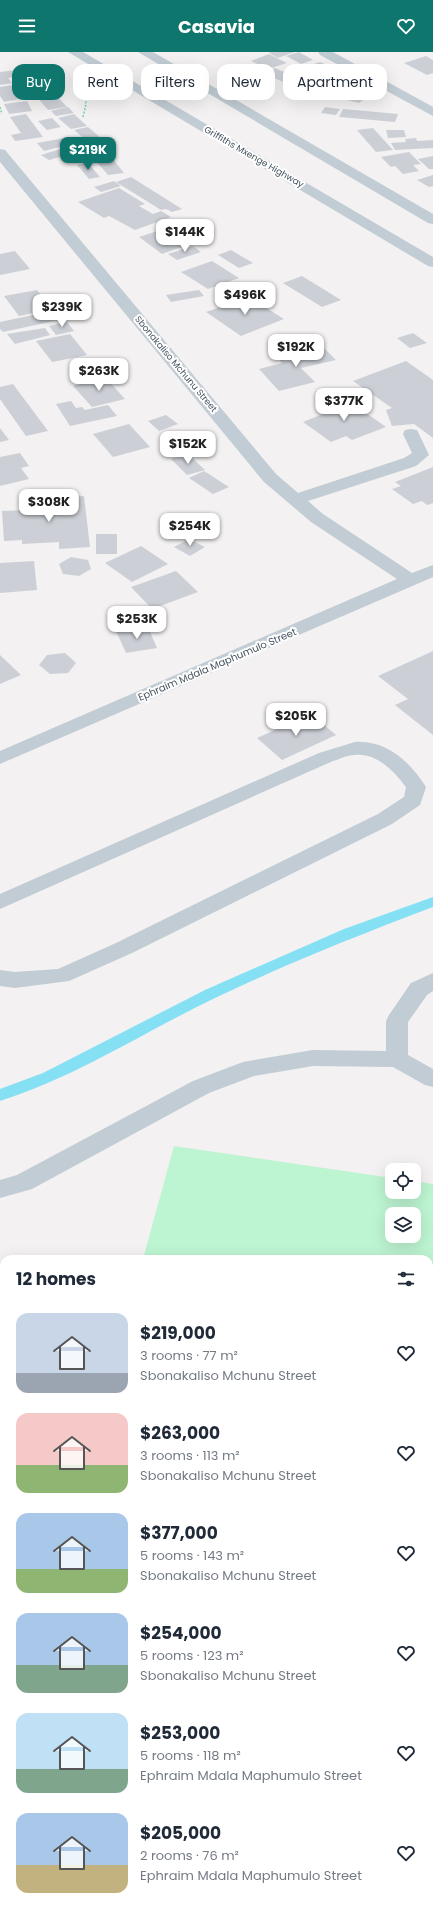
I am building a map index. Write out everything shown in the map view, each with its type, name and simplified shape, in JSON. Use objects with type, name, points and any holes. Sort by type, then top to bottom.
[{"type":"street","name":"Griffiths Mxenge Highway","points":[[74,52],[433,263]]},
{"type":"street","points":[[144,52],[433,220]]},
{"type":"street","points":[[324,52],[433,112]]},
{"type":"street","name":"Sbonakaliso Mchunu Street","points":[[0,154],[270,478],[316,518],[411,580]]},
{"type":"street","points":[[295,500],[410,462],[421,455],[411,434]]},
{"type":"street","name":"Ephraim Mdala Maphumulo Street","points":[[0,758],[433,570]]},
{"type":"street","points":[[0,902],[326,757],[359,748],[378,750],[406,772],[416,787],[413,800],[385,819],[124,948],[60,976],[15,980],[0,978]]},
{"type":"street","points":[[397,1059],[397,1021],[419,989],[433,981]]},
{"type":"street","points":[[0,1189],[24,1182],[201,1087],[251,1068],[313,1058],[397,1059],[433,1079]]},
{"type":"path","points":[[0,107],[2,114]]},
{"type":"green space","points":[[174,1146],[385,1177],[385,1199],[421,1199],[421,1182],[433,1184],[433,1255],[144,1255]]},
{"type":"building","points":[[295,52],[278,58],[269,53]]},
{"type":"building","points":[[299,52],[313,60],[301,64],[286,56]]},
{"type":"building","points":[[269,54],[287,63],[275,67],[275,64],[257,64],[251,61]]},
{"type":"building","points":[[426,56],[433,60],[433,73],[427,75],[404,63]]},
{"type":"building","points":[[320,62],[324,64],[314,64]]},
{"type":"building","points":[[275,68],[283,72],[283,82],[275,78]]},
{"type":"building","points":[[12,71],[12,77],[8,78],[12,83],[0,85],[0,72]]},
{"type":"building","points":[[12,85],[12,100],[15,100],[4,102],[0,96],[0,87]]},
{"type":"building","points":[[39,100],[60,100],[67,107],[48,110]]},
{"type":"building","points":[[346,100],[363,100],[359,103]]},
{"type":"building","points":[[27,101],[32,111],[9,114],[4,104]]},
{"type":"building","points":[[68,107],[74,113],[56,116],[51,111]]},
{"type":"building","points":[[325,107],[340,109],[336,115],[321,113]]},
{"type":"building","points":[[343,109],[398,114],[395,122],[339,117]]},
{"type":"building","points":[[26,114],[43,137],[15,141],[11,135],[21,133],[10,117]]},
{"type":"building","points":[[74,114],[87,126],[71,129],[58,118]]},
{"type":"building","points":[[52,118],[61,127],[47,130],[38,121]]},
{"type":"building","points":[[88,127],[101,138],[87,141],[74,130]]},
{"type":"building","points":[[373,128],[393,150],[376,152],[357,130]]},
{"type":"building","points":[[386,130],[404,130],[406,137],[388,138]]},
{"type":"building","points":[[70,137],[75,143],[44,151],[37,143]]},
{"type":"building","points":[[416,138],[417,141],[433,140],[433,148],[395,150],[391,143],[406,142],[405,139]]},
{"type":"building","points":[[91,141],[97,145],[81,150],[75,146]]},
{"type":"building","points":[[70,146],[77,152],[49,160],[41,155]]},
{"type":"building","points":[[409,152],[421,164],[413,165],[419,171],[403,174],[395,166],[391,167],[381,157]]},
{"type":"building","points":[[433,156],[433,169],[429,169],[418,159]]},
{"type":"building","points":[[112,158],[124,173],[108,175],[96,161]]},
{"type":"building","points":[[88,163],[100,177],[89,179],[77,165]]},
{"type":"building","points":[[433,175],[433,186],[429,187],[417,180]]},
{"type":"building","points":[[131,177],[182,209],[172,212],[166,209],[161,210],[116,182]]},
{"type":"building","points":[[114,181],[121,186],[101,192],[94,187]]},
{"type":"building","points":[[119,188],[145,204],[139,206],[153,214],[161,211],[171,217],[135,230],[109,216],[104,218],[78,202]]},
{"type":"building","points":[[167,228],[190,244],[162,254],[139,237]]},
{"type":"building","points":[[193,246],[201,252],[177,260],[168,254]]},
{"type":"building","points":[[231,250],[253,263],[239,268],[218,255]]},
{"type":"building","points":[[15,251],[30,269],[0,275],[0,254]]},
{"type":"building","points":[[212,261],[239,278],[208,289],[181,272]]},
{"type":"building","points":[[302,276],[341,300],[322,307],[283,283]]},
{"type":"building","points":[[37,290],[52,309],[19,316],[4,296]]},
{"type":"building","points":[[199,290],[204,296],[171,302],[166,295]]},
{"type":"building","points":[[249,297],[284,319],[241,336],[206,312]]},
{"type":"building","points":[[52,311],[59,320],[3,332],[0,329],[0,322]]},
{"type":"building","points":[[67,322],[74,331],[56,335],[49,326]]},
{"type":"building","points":[[45,328],[50,335],[15,344],[7,334]]},
{"type":"building","points":[[413,333],[427,343],[410,348],[397,338]]},
{"type":"building","points":[[70,334],[87,355],[52,362],[36,341]]},
{"type":"building","points":[[322,346],[336,360],[301,368],[315,382],[279,391],[259,369],[282,363],[276,356]]},
{"type":"building","points":[[406,361],[433,380],[433,438],[414,424],[392,426],[386,410],[392,408],[353,381]]},
{"type":"building","points":[[106,378],[125,399],[92,407],[73,386]]},
{"type":"building","points":[[13,384],[48,431],[26,436],[0,399],[0,387]]},
{"type":"building","points":[[346,399],[386,427],[352,440],[346,436],[331,442],[303,422],[330,411],[325,408]]},
{"type":"building","points":[[71,401],[76,408],[82,407],[85,410],[108,405],[117,416],[70,426],[56,404]]},
{"type":"building","points":[[166,415],[178,424],[159,431],[148,421]]},
{"type":"building","points":[[129,424],[150,447],[113,457],[93,434]]},
{"type":"building","points":[[0,428],[9,440],[0,442]]},
{"type":"building","points":[[20,453],[29,466],[21,468],[29,479],[0,486],[0,457]]},
{"type":"building","points":[[188,454],[205,470],[187,475],[171,459]]},
{"type":"building","points":[[433,467],[433,503],[427,505],[422,501],[413,504],[392,489],[401,486],[395,482]]},
{"type":"building","points":[[204,471],[229,487],[213,494],[189,478]]},
{"type":"building","points":[[84,496],[90,547],[59,549],[59,542],[22,544],[22,540],[4,541],[2,511],[27,510],[26,500]]},
{"type":"building","points":[[96,534],[117,534],[117,554],[96,554]]},
{"type":"building","points":[[189,539],[205,547],[190,556],[174,547]]},
{"type":"building","points":[[141,546],[168,564],[132,582],[105,563]]},
{"type":"building","points":[[71,557],[88,560],[91,569],[79,576],[63,574],[59,564]]},
{"type":"building","points":[[34,561],[37,590],[0,593],[0,563]]},
{"type":"building","points":[[176,571],[198,592],[152,609],[131,587]]},
{"type":"building","points":[[148,627],[157,648],[126,653],[116,631]]},
{"type":"building","points":[[433,651],[433,735],[395,705],[408,699],[378,676]]},
{"type":"building","points":[[65,653],[76,663],[68,673],[50,674],[39,665],[47,655]]},
{"type":"building","points":[[0,655],[21,675],[0,684]]},
{"type":"building","points":[[311,714],[336,735],[282,760],[257,738]]},
{"type":"waterway","points":[[0,1095],[49,1077],[210,994],[349,933],[433,902]]}]
